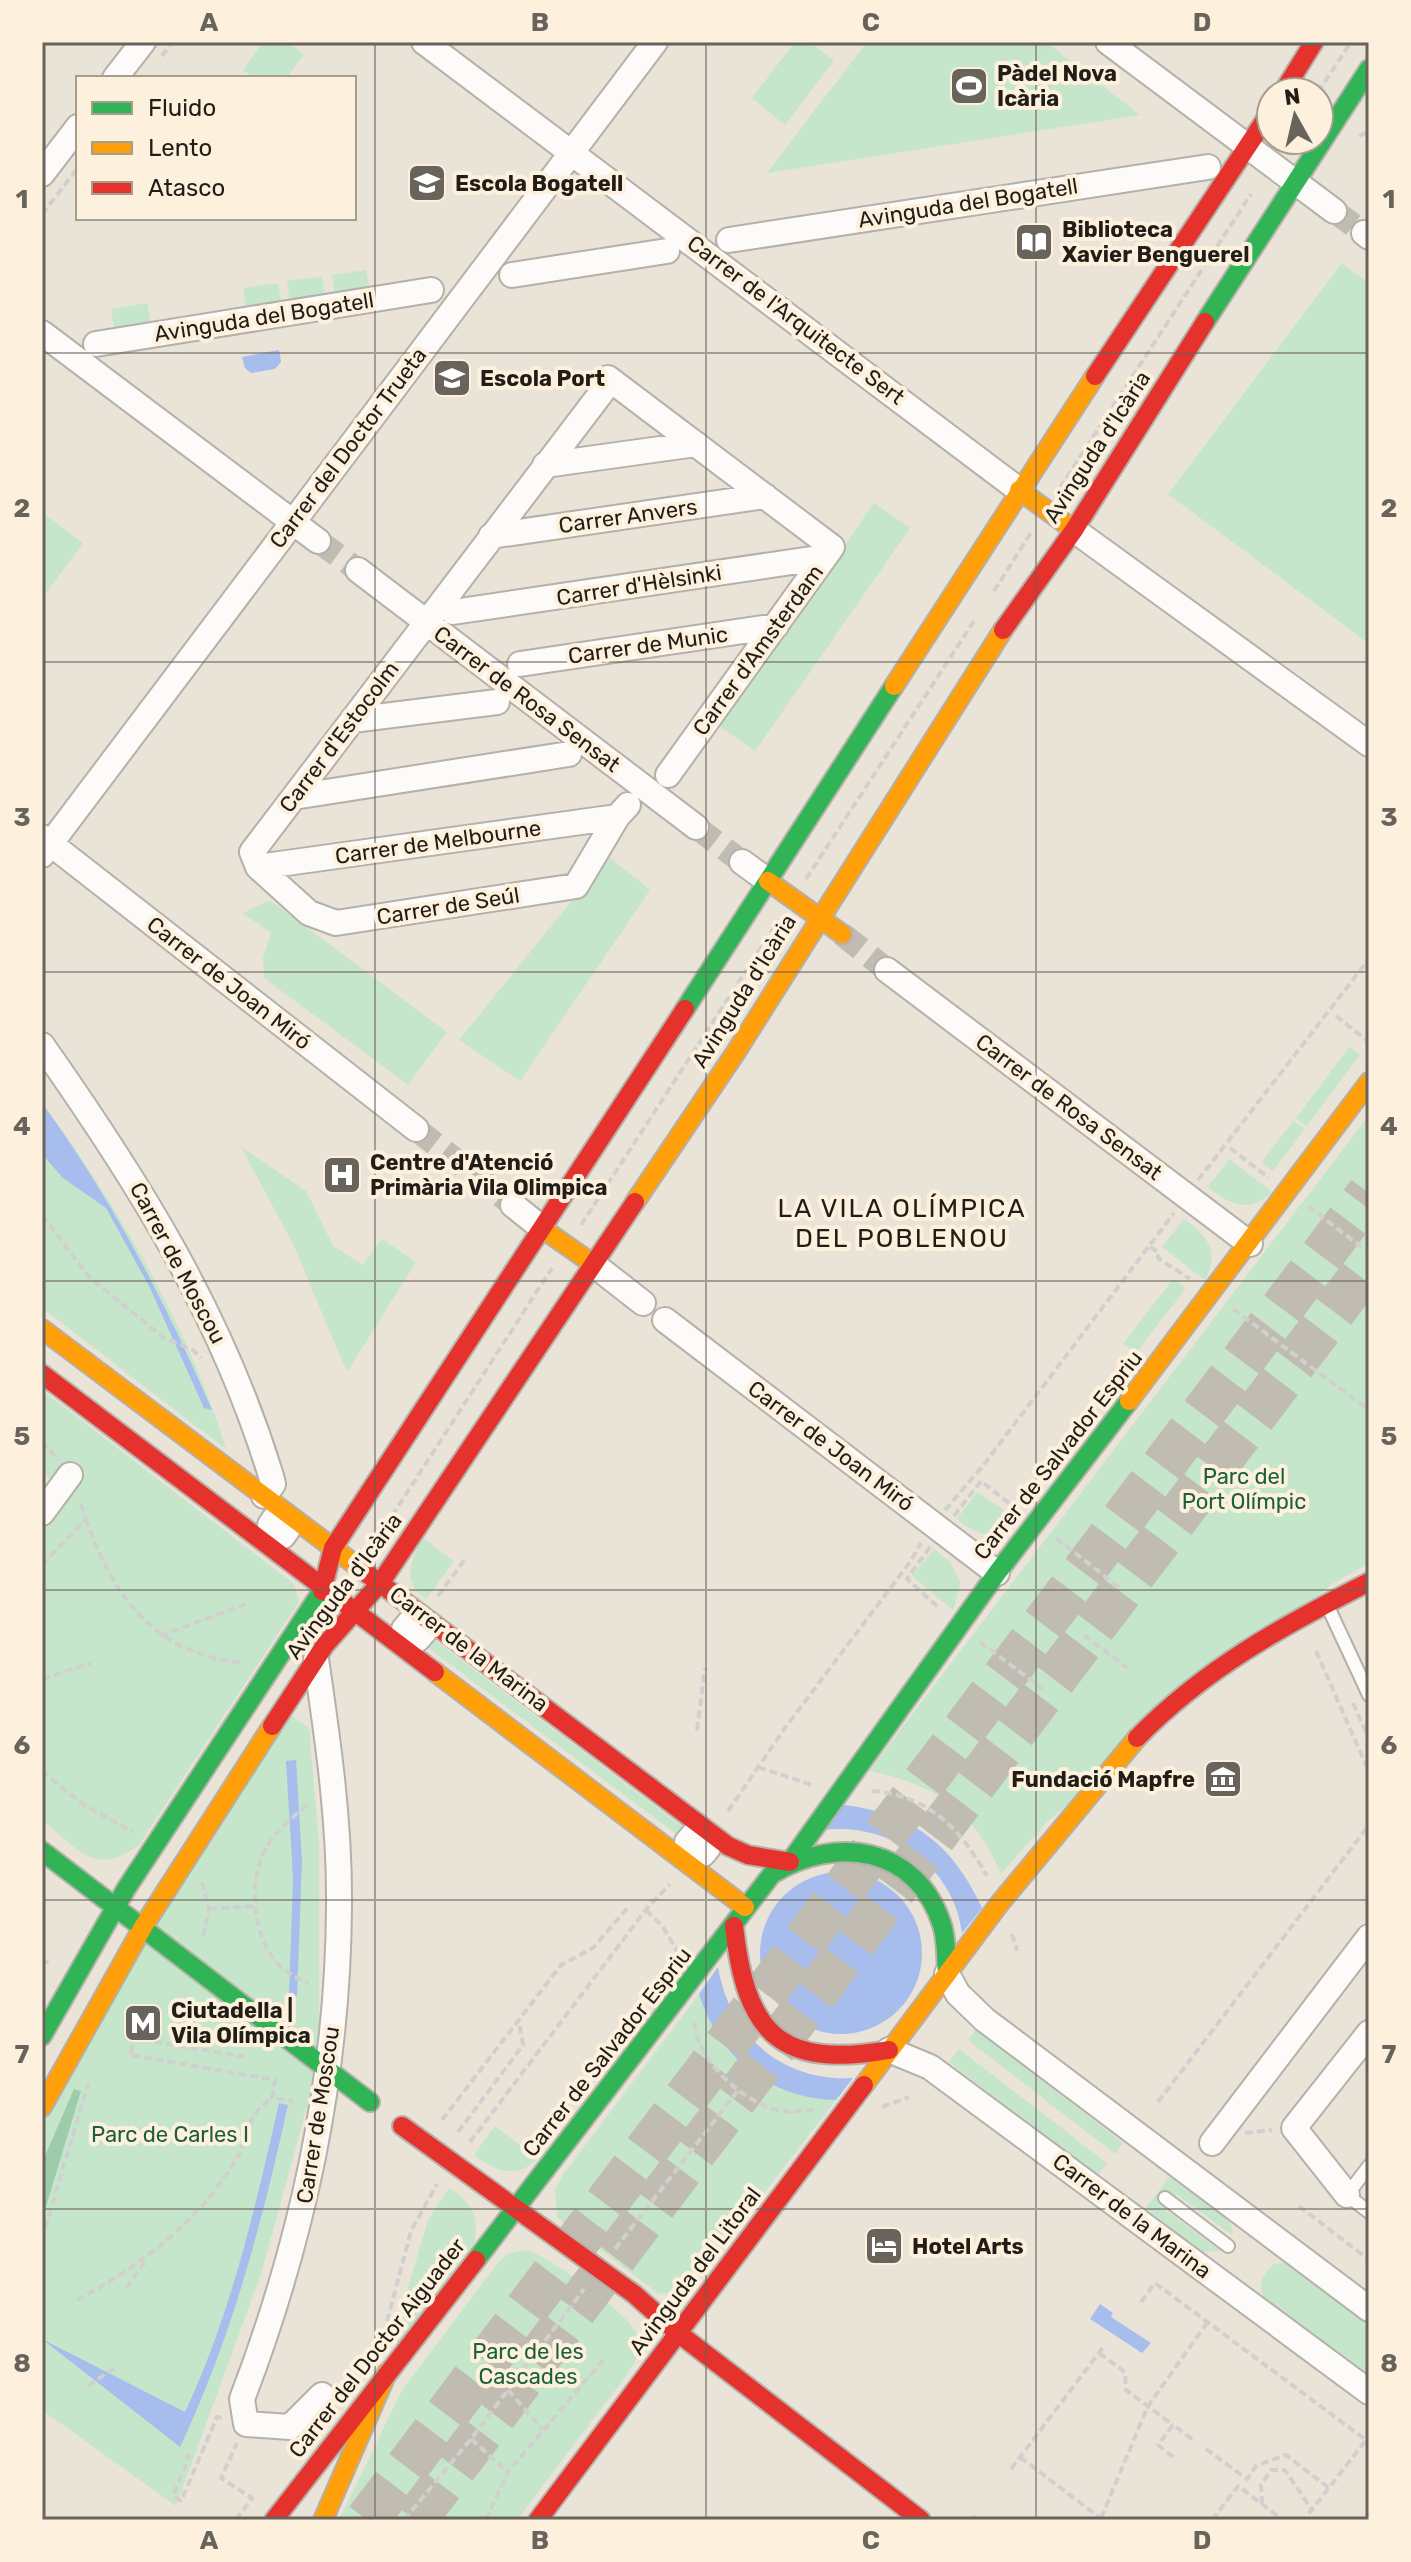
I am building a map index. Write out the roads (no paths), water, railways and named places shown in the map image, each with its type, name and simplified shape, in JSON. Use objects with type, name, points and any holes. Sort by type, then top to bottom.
[{"type":"main road","points":[[1293,76],[1314,42]]},
{"type":"main road","name":"Avinguda d'Icària","points":[[42,2107],[143,1927],[316,1659],[353,1610],[381,1582],[736,1052],[818,917],[1016,609],[1074,530],[1369,69]]},
{"type":"main road","name":"Avinguda d'Icària","points":[[42,2036],[117,1906],[323,1589],[333,1548],[543,1229],[1019,490],[1255,136]]},
{"type":"main road","points":[[1019,490],[1074,530]]},
{"type":"main road","points":[[768,881],[842,934]]},
{"type":"main road","name":"Carrer de Salvador Espriu","points":[[790,1862],[997,1573],[1250,1244],[1369,1082]]},
{"type":"main road","points":[[543,1229],[593,1264]]},
{"type":"main road","name":"Carrer de la Marina","points":[[42,1329],[269,1508],[381,1582],[728,1846],[748,1855],[790,1862]]},
{"type":"main road","name":"Carrer de la Marina","points":[[42,1374],[745,1907]]},
{"type":"main road","points":[[947,1974],[941,1923],[915,1877],[893,1862],[859,1849],[815,1852],[790,1862],[758,1887],[734,1926],[736,1964],[746,1998],[759,2021],[775,2037],[802,2052],[833,2059],[889,2050],[1067,1819],[1155,1718],[1219,1666],[1369,1582]]},
{"type":"main road","points":[[42,1851],[370,2102]]},
{"type":"main road","name":"Carrer de Salvador Espriu","points":[[518,2207],[734,1926]]},
{"type":"main road","name":"Avinguda del Litoral","points":[[538,2520],[836,2127],[889,2050]]},
{"type":"main road","points":[[402,2126],[460,2155],[518,2207],[634,2294],[678,2333],[921,2520]]},
{"type":"main road","points":[[460,2155],[486,2213],[487,2246],[523,2242],[546,2247],[635,2313],[646,2335],[648,2373]]},
{"type":"main road","name":"Carrer del Doctor Aiguader","points":[[274,2520],[518,2207]]},
{"type":"main road","points":[[323,2520],[355,2453],[387,2373]]},
{"type":"street","points":[[117,76],[143,42]]},
{"type":"street","name":"Carrer de l'Arquitecte Sert","points":[[424,42],[1019,490]]},
{"type":"street","name":"Carrer del Doctor Trueta","points":[[45,845],[655,42]]},
{"type":"street","points":[[1108,42],[1334,211]]},
{"type":"street","points":[[42,174],[76,130]]},
{"type":"street","name":"Avinguda del Bogatell","points":[[729,240],[1208,167]]},
{"type":"street","points":[[512,275],[667,251]]},
{"type":"street","name":"Avinguda del Bogatell","points":[[96,344],[431,290]]},
{"type":"street","points":[[42,333],[318,541]]},
{"type":"street","name":"Carrer d'Amsterdam","points":[[427,623],[545,465],[611,387],[696,444],[832,547],[668,775]]},
{"type":"street","points":[[545,465],[696,444]]},
{"type":"street","name":"Carrer Anvers","points":[[491,536],[765,496]]},
{"type":"street","points":[[1074,530],[1369,744]]},
{"type":"street","name":"Carrer d'Hèlsinki","points":[[453,612],[825,557]]},
{"type":"street","name":"Carrer de Rosa Sensat","points":[[358,570],[696,827]]},
{"type":"street","name":"Carrer d'Estocolm","points":[[255,860],[294,797],[427,623]]},
{"type":"street","name":"Carrer de Munic","points":[[520,664],[776,626]]},
{"type":"street","points":[[352,720],[497,702]]},
{"type":"street","points":[[294,797],[569,754]]},
{"type":"street","name":"Carrer de Seúl","points":[[255,860],[309,913],[336,923],[576,886],[623,811]]},
{"type":"street","name":"Carrer de Melbourne","points":[[255,860],[623,811]]},
{"type":"street","name":"Carrer de Joan Miró","points":[[45,845],[416,1129]]},
{"type":"street","points":[[742,862],[768,881]]},
{"type":"street","name":"Carrer de Rosa Sensat","points":[[887,970],[1250,1244]]},
{"type":"street","name":"Carrer de Moscou","points":[[42,1045],[122,1158],[208,1313],[254,1421],[273,1484],[269,1508]]},
{"type":"street","points":[[513,1205],[543,1229]]},
{"type":"street","points":[[593,1264],[643,1303]]},
{"type":"street","name":"Carrer de Joan Miró","points":[[665,1320],[997,1573]]},
{"type":"street","points":[[42,1513],[70,1475]]},
{"type":"street","name":"Carrer de Moscou","points":[[316,1659],[334,1796],[339,1906],[330,2071],[294,2244],[242,2399],[246,2424],[290,2427],[322,2395]]},
{"type":"street","points":[[1212,2143],[1369,1937]]},
{"type":"street","points":[[947,1974],[958,1994],[985,2020],[1369,2309]]},
{"type":"street","points":[[1361,2205],[1294,2128],[1369,2033]]},
{"type":"street","name":"Carrer de la Marina","points":[[889,2050],[930,2067],[1369,2392]]},
{"type":"lane","points":[[1327,1604],[1369,1695]]},
{"type":"lane","points":[[1361,2205],[1369,2166]]},
{"type":"lane","points":[[1165,2198],[1228,2246]]},
{"type":"water","points":[[279,350],[281,362],[275,369],[251,373],[245,368],[242,357]]},
{"type":"water","points":[[42,1103],[91,1176],[136,1252],[212,1410],[204,1408],[150,1288],[106,1208],[63,1178],[42,1154]]},
{"type":"water","points":[[296,1760],[302,1860],[297,1997],[289,1996],[293,1878],[286,1761]]},
{"type":"water","points":[[844,1805],[869,1809],[910,1824],[944,1850],[958,1866],[982,1908],[962,1933],[946,1888],[932,1869],[914,1853],[872,1833],[848,1829],[824,1830]]},
{"type":"water","points":[[841,1872],[872,1878],[898,1896],[916,1922],[922,1953],[916,1984],[898,2010],[872,2028],[841,2034],[810,2028],[784,2010],[766,1984],[760,1953],[766,1922],[784,1896],[810,1878]]},
{"type":"water","points":[[718,1967],[734,2014],[763,2050],[782,2063],[804,2072],[853,2078],[836,2100],[789,2092],[768,2082],[733,2055],[719,2037],[699,1994]]},
{"type":"water","points":[[279,2103],[288,2105],[244,2279],[199,2406],[180,2447],[42,2339],[185,2412],[229,2299]]},
{"type":"water","points":[[1100,2304],[1113,2313],[1111,2317],[1151,2343],[1142,2353],[1090,2319]]},
{"type":"tunnel","points":[[1334,211],[1364,233]]},
{"type":"tunnel","points":[[318,541],[358,570]]},
{"type":"tunnel","points":[[696,827],[742,862]]},
{"type":"tunnel","points":[[842,934],[887,970]]},
{"type":"tunnel","points":[[416,1129],[513,1205]]},
{"type":"tunnel","points":[[367,2520],[1369,1193]]},
{"type":"tunnel","points":[[415,2520],[1369,1265]]},
{"type":"place","name":"Pàdel Nova Icària","points":[[969,86]]},
{"type":"place","name":"Escola Bogatell","points":[[427,183]]},
{"type":"place","name":"Biblioteca Xavier Benguerel","points":[[1034,242]]},
{"type":"place","name":"Escola Port","points":[[452,378]]},
{"type":"place","name":"Centre d'Atenció Primària Vila Olimpica","points":[[342,1175]]},
{"type":"place","name":"Fundació Mapfre","points":[[1223,1779]]},
{"type":"place","name":"Ciutadella | Vila Olímpica","points":[[143,2023]]},
{"type":"place","name":"Hotel Arts","points":[[884,2246]]},
{"type":"district","name":"LA VILA OLÍMPICA DEL POBLENOU","points":[[902,1223]]},
{"type":"park label","name":"Parc del Port Olímpic","points":[[1244,1488]]},
{"type":"park label","name":"Parc de Carles I","points":[[170,2134]]},
{"type":"park label","name":"Parc de les Cascades","points":[[528,2364]]}]
